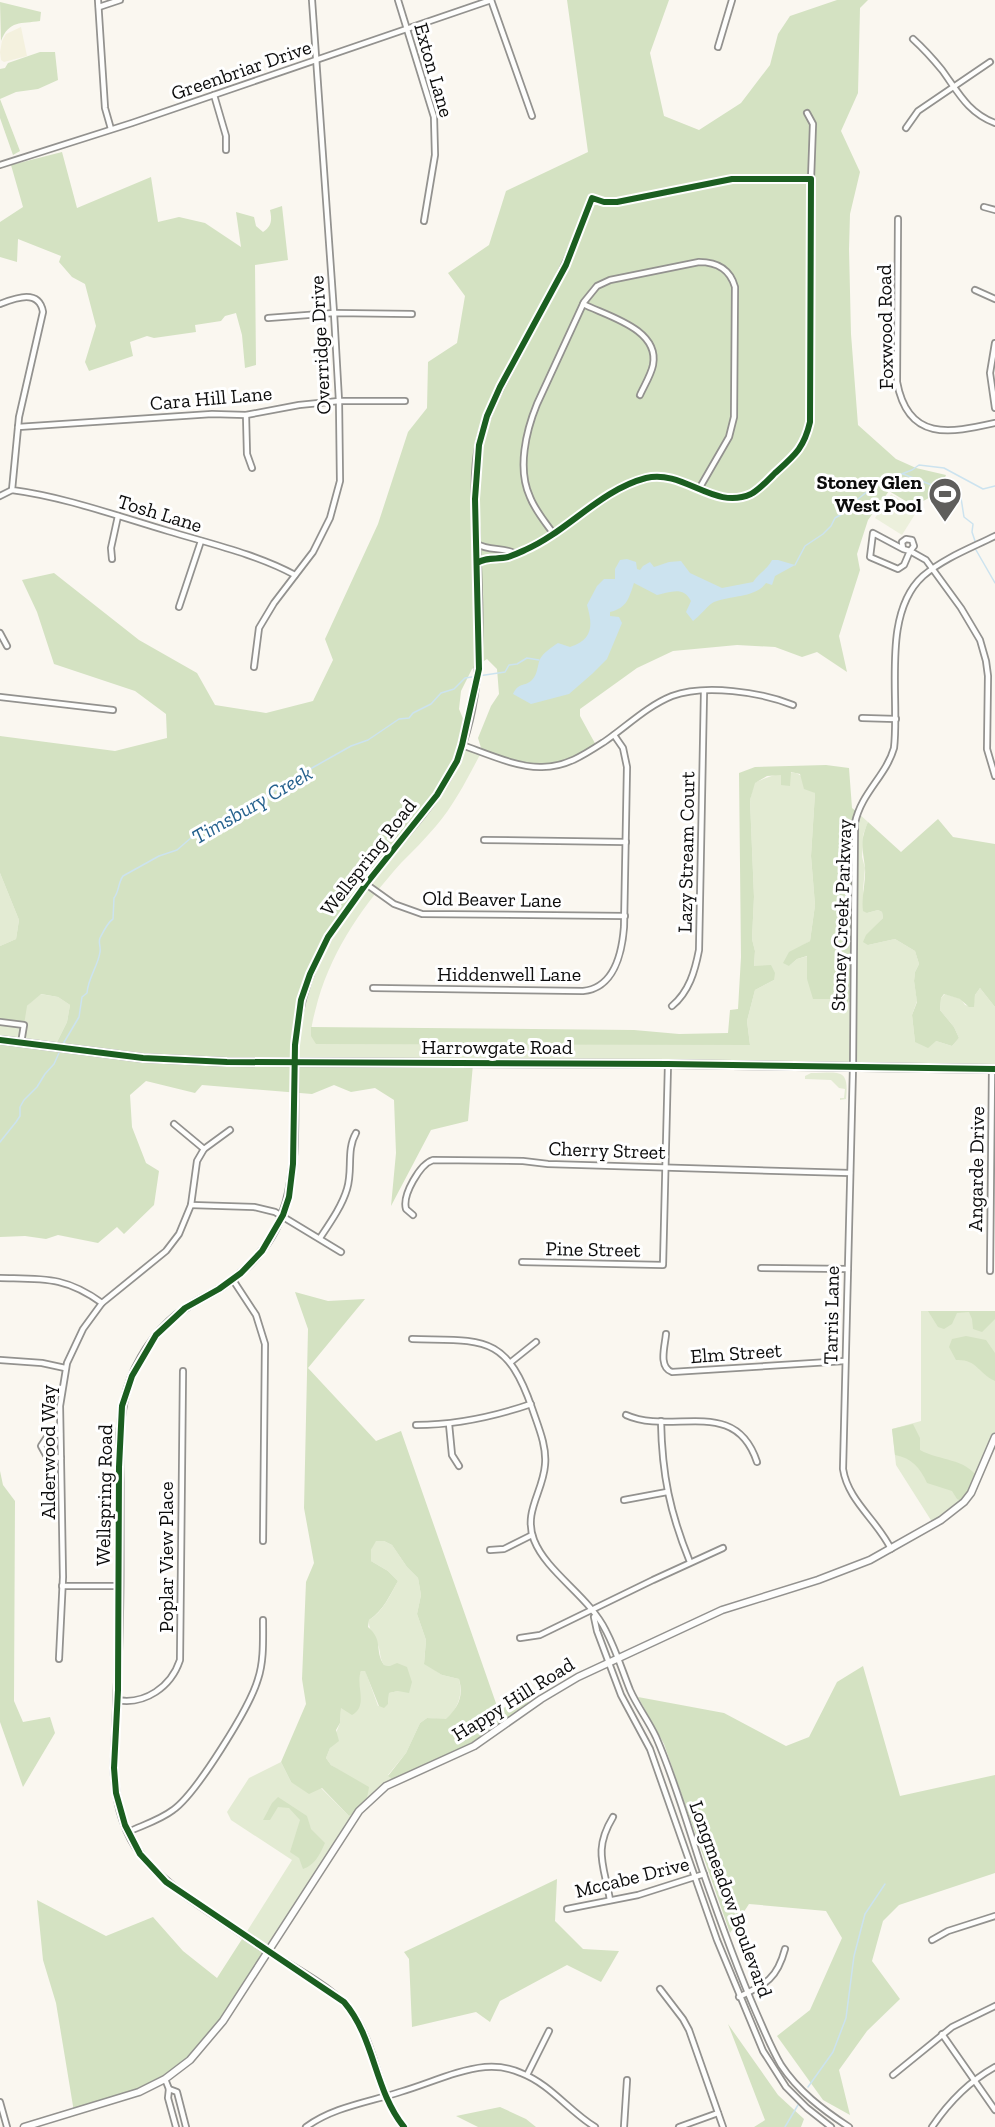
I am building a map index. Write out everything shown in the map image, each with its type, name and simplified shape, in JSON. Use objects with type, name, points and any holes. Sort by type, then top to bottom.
[{"type":"main road","name":"Harrowgate Road","points":[[0,1040],[183,1061],[994,1069]]},
{"type":"street","points":[[98,0],[105,108],[111,129]]},
{"type":"street","points":[[99,7],[120,0]]},
{"type":"street","name":"Overridge Drive","points":[[254,667],[259,628],[274,603],[313,552],[330,518],[340,481],[339,401],[334,313],[312,0]]},
{"type":"street","name":"Exton Lane","points":[[398,0],[432,107],[435,127],[435,155],[423,221]]},
{"type":"street","points":[[491,0],[532,116]]},
{"type":"street","name":"Greenbriar Drive","points":[[0,165],[214,95],[491,0]]},
{"type":"street","points":[[718,47],[732,0]]},
{"type":"street","points":[[913,39],[934,60],[961,99],[975,113],[995,123]]},
{"type":"street","points":[[906,128],[918,111],[990,62]]},
{"type":"street","points":[[214,95],[226,136],[226,150]]},
{"type":"street","points":[[477,563],[491,558],[507,557],[531,548],[629,483],[651,477],[675,478],[706,494],[736,497],[748,495],[759,489],[804,444],[810,422],[813,124],[807,113]]},
{"type":"street","name":"Wellspring Road","points":[[268,1951],[166,1882],[140,1854],[128,1832],[118,1804],[115,1782],[122,1406],[132,1376],[147,1348],[166,1324],[185,1308],[233,1280],[262,1251],[283,1215],[289,1197],[293,1164],[295,1045],[301,1000],[310,974],[328,937],[366,884],[437,795],[462,745],[478,672],[475,499],[479,445],[487,416],[500,387],[566,265],[592,198],[604,202],[617,202],[732,178],[811,179]]},
{"type":"street","points":[[984,207],[995,210]]},
{"type":"street","name":"Foxwood Road","points":[[898,219],[897,382],[902,400],[916,419],[933,429],[961,431],[995,423]]},
{"type":"street","points":[[553,533],[529,497],[525,476],[525,450],[531,418],[583,304],[590,292],[610,280],[699,262],[717,264],[732,278],[735,287],[733,427],[699,489]]},
{"type":"street","points":[[975,290],[995,299]]},
{"type":"street","points":[[0,304],[27,296],[36,299],[43,309],[42,324],[19,417],[12,490],[0,496]]},
{"type":"street","points":[[583,304],[637,330],[650,341],[653,347],[653,365],[640,395]]},
{"type":"street","points":[[268,318],[334,313],[412,314]]},
{"type":"street","points":[[995,343],[990,373],[995,408]]},
{"type":"street","name":"Cara Hill Lane","points":[[18,427],[212,414],[246,415],[299,405],[339,401],[405,401]]},
{"type":"street","points":[[246,415],[247,454],[252,468]]},
{"type":"street","name":"Tosh Lane","points":[[12,490],[28,492],[118,516],[271,562],[295,575]]},
{"type":"street","points":[[112,559],[111,548],[118,516]]},
{"type":"street","points":[[903,549],[902,542],[910,539],[914,546],[910,551],[904,565],[898,568],[870,557],[873,533],[903,549],[910,551],[926,560],[975,630],[984,650],[988,680],[987,749],[995,776]]},
{"type":"street","name":"Stoney Creek Parkway","points":[[853,1066],[855,823],[861,802],[882,775],[894,748],[898,624],[909,593],[923,577],[995,536]]},
{"type":"street","points":[[179,607],[201,541]]},
{"type":"street","points":[[477,544],[514,553]]},
{"type":"street","points":[[0,633],[8,646]]},
{"type":"street","name":"Lazy Stream Court","points":[[672,1006],[685,994],[696,967],[699,950],[704,692]]},
{"type":"street","points":[[462,745],[518,763],[542,767],[570,762],[585,755],[654,705],[683,693],[758,694],[793,705]]},
{"type":"street","points":[[0,697],[113,710]]},
{"type":"street","points":[[862,718],[896,719]]},
{"type":"street","name":"Hiddenwell Lane","points":[[373,988],[590,990],[605,982],[615,966],[623,939],[625,916],[627,767],[623,748],[614,735]]},
{"type":"street","points":[[484,840],[626,842]]},
{"type":"street","name":"Old Beaver Lane","points":[[366,884],[394,904],[422,914],[625,916]]},
{"type":"street","points":[[0,1022],[24,1025],[21,1043]]},
{"type":"street","points":[[665,1167],[668,1064]]},
{"type":"street","name":"Tarris Lane","points":[[853,1066],[844,1477],[851,1493],[881,1531],[891,1549]]},
{"type":"street","name":"Angarde Drive","points":[[990,1271],[994,1069]]},
{"type":"street","points":[[174,1124],[204,1149],[230,1130]]},
{"type":"street","points":[[320,1238],[347,1189],[351,1144],[356,1133]]},
{"type":"street","name":"Alderwood Way","points":[[59,1659],[62,1586],[60,1396],[65,1368],[83,1329],[102,1303],[173,1243],[184,1225],[191,1205],[195,1167],[204,1149]]},
{"type":"street","name":"Cherry Street","points":[[413,1215],[406,1209],[406,1196],[422,1166],[433,1160],[523,1161],[850,1173]]},
{"type":"street","name":"Pine Street","points":[[522,1262],[663,1265],[665,1167]]},
{"type":"street","points":[[191,1205],[254,1207],[283,1215],[341,1252]]},
{"type":"street","points":[[761,1268],[848,1269]]},
{"type":"street","points":[[0,1278],[60,1281],[80,1288],[102,1303]]},
{"type":"street","points":[[233,1280],[256,1315],[265,1344],[263,1541]]},
{"type":"street","name":"Elm Street","points":[[666,1334],[663,1364],[666,1370],[672,1372],[845,1361]]},
{"type":"street","points":[[412,1339],[482,1343],[499,1351],[511,1362],[531,1404],[546,1458],[544,1473],[531,1511],[532,1535],[504,1549],[490,1550]]},
{"type":"street","points":[[511,1362],[536,1342]]},
{"type":"street","points":[[0,1360],[42,1363],[65,1368]]},
{"type":"street","name":"Poplar View Place","points":[[117,1700],[139,1700],[152,1695],[170,1680],[180,1660],[183,1371]]},
{"type":"street","points":[[416,1425],[480,1420],[531,1404]]},
{"type":"street","points":[[626,1415],[642,1420],[698,1420],[720,1423],[742,1436],[757,1462]]},
{"type":"street","points":[[661,1421],[667,1492],[679,1535],[690,1562]]},
{"type":"street","points":[[449,1424],[452,1455],[459,1466]]},
{"type":"street","points":[[60,1434],[47,1437],[41,1446],[46,1455],[61,1458]]},
{"type":"street","name":"Happy Hill Road","points":[[24,2127],[130,2095],[165,2079],[190,2060],[211,2036],[359,1811],[376,1793],[392,1782],[474,1746],[541,1699],[609,1661],[722,1610],[827,1576],[870,1560],[891,1549],[941,1520],[964,1502],[976,1484],[995,1437]]},
{"type":"street","points":[[624,1500],[667,1492]]},
{"type":"street","name":"Longmeadow Boulevard","points":[[532,1535],[543,1556],[582,1596],[604,1627],[635,1700],[656,1737],[748,1993],[776,2055],[791,2079],[816,2103],[849,2127]]},
{"type":"street","points":[[520,1638],[540,1635],[593,1612],[690,1562],[723,1548]]},
{"type":"street","points":[[62,1586],[120,1586]]},
{"type":"street","name":"Longmeadow Boulevard","points":[[593,1612],[597,1630],[621,1695],[650,1749],[739,1997],[763,2051],[779,2079],[807,2108],[831,2127]]},
{"type":"street","points":[[128,1832],[166,1815],[182,1803],[241,1716],[253,1692],[260,1670],[263,1620]]},
{"type":"street","points":[[610,1900],[600,1855],[603,1835],[613,1816]]},
{"type":"street","name":"Mccabe Drive","points":[[567,1909],[638,1895],[704,1874]]},
{"type":"street","points":[[932,1940],[948,1931],[995,1916]]},
{"type":"street","points":[[739,1997],[764,1985],[775,1976],[785,1949]]},
{"type":"street","points":[[268,1951],[336,1995],[351,2010],[361,2026],[386,2096],[404,2127]]},
{"type":"street","points":[[660,1989],[689,2030],[723,2127]]},
{"type":"street","points":[[893,2075],[942,2034],[965,2019],[995,2006]]},
{"type":"street","points":[[527,2075],[549,2031]]},
{"type":"street","points":[[942,2034],[995,2110]]},
{"type":"street","points":[[306,2127],[325,2115],[482,2067],[501,2067],[527,2075],[595,2127]]},
{"type":"street","points":[[932,2127],[951,2101],[974,2080],[995,2067]]},
{"type":"street","points":[[165,2079],[170,2089],[168,2098],[176,2127]]},
{"type":"street","points":[[624,2127],[627,2080]]},
{"type":"street","points":[[170,2089],[177,2092],[186,2127]]},
{"type":"street","points":[[0,2102],[7,2127]]},
{"type":"street","points":[[679,2127],[718,2113]]},
{"type":"shaded area","points":[[21,27],[27,56],[4,62],[1,60],[0,52],[2,41],[6,34]]},
{"type":"green space","points":[[567,0],[669,0],[650,53],[664,116],[699,130],[741,103],[770,65],[778,34],[790,16],[837,0],[868,0],[860,8],[858,93],[841,131],[860,172],[850,214],[849,249],[851,334],[858,425],[896,459],[916,468],[946,475],[938,493],[914,506],[889,491],[868,520],[857,554],[860,570],[839,636],[847,672],[817,652],[802,657],[775,647],[737,645],[673,651],[637,668],[580,709],[580,716],[597,747],[570,762],[532,767],[482,751],[478,738],[491,706],[499,694],[497,669],[487,659],[472,669],[461,691],[459,709],[467,728],[448,778],[328,937],[301,1000],[295,1062],[473,1064],[468,1121],[431,1130],[391,1206],[396,1153],[394,1100],[375,1088],[351,1092],[334,1085],[312,1094],[202,1085],[195,1093],[146,1081],[130,1095],[132,1127],[146,1163],[159,1171],[154,1205],[124,1234],[117,1227],[98,1243],[58,1235],[46,1239],[25,1236],[0,1237],[0,1040],[54,1048],[67,1022],[70,1005],[58,997],[41,994],[27,1006],[24,1025],[0,1022],[0,946],[16,939],[19,920],[0,873],[0,736],[115,751],[167,738],[166,714],[135,691],[54,664],[37,612],[22,580],[54,573],[139,640],[197,673],[215,705],[266,713],[313,701],[333,660],[325,639],[378,524],[408,432],[427,408],[428,362],[457,343],[465,296],[448,273],[489,245],[506,191],[588,152]]},
{"type":"green space","points":[[0,2],[41,12],[40,21],[12,26],[1,41]]},
{"type":"green space","points":[[40,52],[55,52],[58,80],[38,89],[16,92],[0,99],[0,69],[5,68],[8,63]]},
{"type":"green space","points":[[0,99],[20,151],[13,155],[0,118]]},
{"type":"green space","points":[[62,152],[77,208],[151,177],[158,222],[179,217],[205,223],[241,247],[236,212],[254,217],[256,226],[263,232],[271,222],[270,210],[282,206],[288,260],[255,265],[256,365],[245,368],[242,335],[236,313],[225,316],[221,321],[195,325],[196,332],[154,338],[147,336],[130,342],[133,356],[89,371],[85,362],[96,326],[85,284],[72,277],[59,262],[61,256],[18,239],[17,262],[0,257],[0,222],[23,207],[11,165]]},
{"type":"green space","points":[[891,494],[917,511],[902,535],[875,518]]},
{"type":"green space","points":[[462,745],[482,751],[443,818],[387,879],[352,927],[325,980],[314,1014],[311,1036],[750,1045],[747,1021],[755,990],[774,980],[765,967],[754,967],[750,800],[754,783],[776,775],[794,773],[803,777],[815,793],[811,856],[815,905],[810,941],[800,947],[789,966],[797,959],[808,956],[807,979],[840,999],[853,1002],[854,850],[858,813],[868,822],[863,835],[862,857],[865,868],[863,890],[867,913],[878,910],[882,912],[883,918],[867,935],[868,945],[895,939],[915,951],[919,964],[914,981],[917,1001],[912,1015],[915,1042],[936,1041],[952,1046],[959,1038],[954,1027],[940,1010],[941,998],[945,994],[961,999],[965,1005],[973,1007],[975,995],[980,988],[995,1007],[995,1069],[295,1062],[301,1000],[328,937]]},
{"type":"green space","points":[[826,765],[849,768],[852,808],[858,813],[855,823],[853,1003],[840,999],[813,999],[807,979],[807,956],[797,959],[789,966],[783,963],[789,952],[810,941],[815,905],[811,856],[815,793],[804,789],[800,774],[791,772],[790,786],[781,785],[781,775],[767,776],[755,783],[750,800],[754,966],[771,965],[775,973],[774,980],[755,990],[747,1021],[750,1045],[316,1044],[311,1036],[311,1027],[728,1033],[730,1010],[738,1009],[741,957],[739,773],[755,767]]},
{"type":"green space","points":[[938,819],[953,837],[995,844],[995,1007],[980,988],[975,995],[974,1007],[969,1007],[960,999],[944,994],[941,998],[940,1010],[954,1027],[959,1038],[952,1046],[936,1041],[928,1048],[915,1042],[912,1015],[917,1002],[914,981],[919,964],[915,951],[895,939],[868,945],[863,942],[866,935],[883,918],[882,912],[878,910],[867,913],[863,911],[865,868],[863,841],[868,822],[901,852]]},
{"type":"green space","points":[[0,873],[19,920],[16,939],[0,946]]},
{"type":"green space","points":[[40,994],[58,997],[70,1005],[67,1022],[54,1048],[0,1040],[0,1022],[27,1006]]},
{"type":"green space","points":[[811,1073],[835,1073],[844,1076],[847,1088],[846,1099],[840,1100],[844,1098],[845,1089],[839,1088],[831,1080],[805,1079],[805,1076]]},
{"type":"green space","points":[[295,1292],[328,1301],[365,1299],[308,1368],[376,1441],[401,1431],[498,1709],[541,1699],[493,1734],[395,1781],[388,1776],[406,1753],[420,1723],[427,1718],[446,1719],[457,1706],[461,1691],[459,1679],[442,1675],[424,1664],[426,1640],[417,1614],[421,1595],[418,1578],[407,1567],[392,1545],[384,1541],[376,1541],[371,1550],[371,1561],[388,1571],[398,1581],[382,1607],[369,1620],[368,1627],[376,1637],[384,1665],[390,1666],[397,1663],[407,1667],[412,1682],[409,1693],[398,1691],[389,1693],[388,1704],[384,1708],[379,1706],[365,1671],[361,1671],[360,1706],[352,1715],[341,1708],[340,1723],[336,1730],[339,1741],[330,1748],[326,1758],[331,1765],[369,1787],[364,1804],[349,1816],[322,1788],[309,1794],[291,1782],[281,1762],[306,1704],[302,1679],[306,1582],[314,1563],[304,1508],[308,1329]]},
{"type":"green space","points":[[921,1311],[995,1311],[995,1437],[971,1493],[934,1525],[896,1465],[892,1429],[921,1421]]},
{"type":"green space","points":[[928,1311],[995,1311],[995,1319],[982,1332],[973,1329],[969,1312],[957,1313],[952,1324],[944,1329],[938,1327]]},
{"type":"green space","points":[[966,1336],[986,1340],[995,1353],[995,1381],[973,1364],[956,1360],[949,1347],[952,1339]]},
{"type":"green space","points":[[913,1424],[920,1438],[920,1450],[959,1463],[978,1478],[964,1502],[957,1499],[952,1491],[927,1483],[915,1464],[895,1455],[892,1429]]},
{"type":"green space","points":[[0,1471],[3,1485],[15,1501],[14,1701],[23,1722],[50,1717],[55,1733],[23,1787],[0,1722]]},
{"type":"green space","points":[[375,1541],[384,1541],[392,1545],[407,1567],[418,1578],[421,1595],[417,1614],[426,1640],[424,1663],[442,1675],[459,1679],[460,1696],[454,1711],[446,1720],[427,1718],[420,1723],[406,1753],[388,1775],[395,1781],[367,1802],[346,1775],[331,1765],[326,1758],[340,1723],[341,1707],[347,1710],[360,1692],[358,1678],[361,1671],[365,1670],[378,1706],[388,1704],[389,1693],[398,1691],[390,1666],[382,1662],[369,1624],[369,1620],[386,1603],[398,1581],[388,1571],[371,1561],[371,1550]]},
{"type":"green space","points":[[863,1666],[900,1796],[995,1775],[995,1873],[899,1905],[883,1921],[872,1961],[900,1999],[867,2031],[839,2070],[850,2115],[823,2100],[777,2036],[810,2010],[842,1938],[826,1911],[749,1904],[730,1933],[664,1744],[638,1697],[724,1713],[786,1746],[809,1737],[837,1682]]},
{"type":"green space","points":[[281,1762],[291,1782],[321,1788],[349,1816],[359,1811],[268,1951],[244,1936],[292,1860],[231,1820],[227,1812],[249,1778]]},
{"type":"green space","points":[[278,1797],[307,1816],[311,1829],[325,1843],[314,1862],[303,1869],[299,1858],[290,1852],[300,1820],[289,1808],[278,1807],[270,1820],[263,1820]]},
{"type":"green space","points":[[557,1879],[555,1921],[583,1949],[619,1951],[601,1982],[567,1965],[500,2001],[490,2022],[476,2012],[412,2027],[409,1959],[404,1952]]},
{"type":"green space","points":[[37,1900],[106,1936],[153,1917],[183,1951],[217,1978],[244,1936],[268,1951],[233,2006],[190,2060],[152,2086],[74,2112],[56,2003],[43,1960]]},
{"type":"green space","points":[[728,2024],[778,2095],[804,2119],[801,2127],[754,2127],[765,2120]]},
{"type":"green space","points":[[500,2107],[526,2119],[536,2127],[478,2127],[456,2116]]},
{"type":"water","points":[[627,559],[636,562],[637,569],[640,570],[650,562],[654,567],[681,561],[690,573],[722,588],[753,582],[772,560],[795,565],[775,576],[772,585],[766,583],[749,594],[714,602],[693,621],[686,612],[691,601],[684,593],[676,591],[657,595],[634,583],[624,605],[610,612],[610,616],[619,617],[622,623],[607,659],[592,674],[569,694],[531,704],[513,694],[519,686],[533,679],[540,659],[548,650],[558,643],[570,647],[578,644],[587,636],[590,619],[587,605],[597,586],[604,579],[615,579],[615,569],[620,560]]},
{"type":"waterway","points":[[795,565],[805,546],[823,534],[835,518],[849,510],[858,499],[878,483],[919,465],[944,468],[983,489],[995,486]]},
{"type":"waterway","points":[[903,474],[937,487],[951,501],[955,495],[961,498],[964,517],[973,524],[972,532],[975,541]]},
{"type":"waterway","points":[[976,550],[995,583]]},
{"type":"waterway","name":"Timsbury Creek","points":[[63,1044],[79,1017],[82,997],[87,993],[99,957],[99,941],[107,925],[113,919],[114,898],[123,876],[159,856],[177,850],[192,837],[202,834],[216,822],[270,795],[284,782],[301,778],[312,768],[351,746],[368,740],[399,719],[409,718],[413,713],[431,704],[441,693],[454,689],[465,678],[505,672],[509,665],[517,664],[527,658],[539,660]]},
{"type":"waterway","name":"Timsbury Creek","points":[[0,1142],[20,1116],[20,1107],[24,1100],[37,1087],[59,1053]]},
{"type":"waterway","points":[[808,2087],[833,2052],[846,2018],[854,1956],[865,1914],[885,1884]]},
{"type":"waterway","points":[[785,2127],[798,2105]]},
{"type":"cycle path","points":[[404,2127],[386,2097],[362,2032],[344,2002],[166,1882],[140,1854],[125,1825],[116,1793],[114,1768],[118,1690],[119,1467],[122,1406],[132,1376],[156,1335],[185,1308],[219,1289],[241,1273],[262,1251],[283,1215],[289,1197],[293,1164],[295,1045],[301,1000],[310,974],[328,937],[366,884],[437,795],[457,761],[479,669],[475,499],[479,445],[487,416],[500,387],[566,265],[592,198],[604,202],[617,202],[732,179],[811,179],[810,422],[802,445],[793,456],[758,490],[737,498],[712,494],[673,479],[646,478],[614,492],[555,533],[525,550],[508,557],[477,563]]},
{"type":"cycle path","points":[[0,1040],[143,1058],[227,1062],[668,1064],[995,1069]]},
{"type":"place","name":"Stoney Glen West Pool","points":[[945,523]]}]
